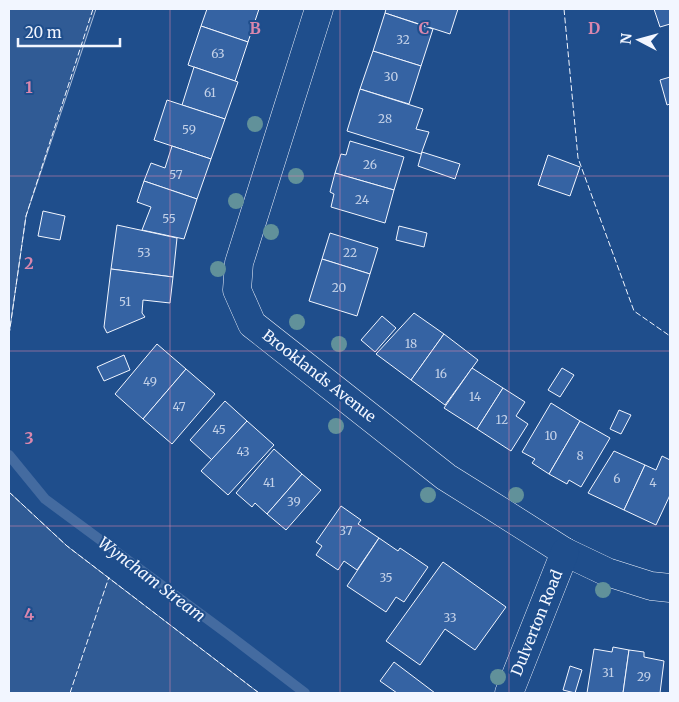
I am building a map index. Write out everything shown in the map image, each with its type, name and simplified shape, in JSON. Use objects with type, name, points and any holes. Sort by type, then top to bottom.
[{"type":"street","name":"Brooklands Avenue","points":[[319,9],[239,263],[236,290],[252,324],[446,477],[565,552],[607,572],[651,586],[670,588]]},
{"type":"street","name":"Dulverton Road","points":[[509,693],[565,552]]},
{"type":"shaded area","points":[[9,9],[96,9],[26,216],[9,335]]},
{"type":"shaded area","points":[[9,492],[67,546],[259,693],[9,693]]},
{"type":"building","points":[[207,9],[259,9],[248,42],[201,26]]},
{"type":"building","points":[[386,9],[458,9],[450,34],[385,13]]},
{"type":"building","points":[[654,9],[670,9],[670,24],[660,27]]},
{"type":"building","points":[[385,13],[433,29],[421,66],[373,51]]},
{"type":"building","points":[[201,26],[248,42],[235,81],[188,65]]},
{"type":"building","points":[[373,51],[421,66],[409,104],[360,89]]},
{"type":"building","points":[[194,67],[238,82],[225,119],[182,105]]},
{"type":"building","points":[[670,77],[670,104],[667,105],[660,80]]},
{"type":"building","points":[[360,89],[423,109],[416,129],[429,132],[421,154],[347,131]]},
{"type":"building","points":[[167,100],[225,119],[211,159],[154,140]]},
{"type":"building","points":[[350,141],[404,157],[394,190],[335,173],[341,154],[346,155]]},
{"type":"building","points":[[172,146],[211,159],[197,199],[144,181],[151,163],[165,168]]},
{"type":"building","points":[[422,152],[460,164],[455,179],[418,166]]},
{"type":"building","points":[[548,155],[580,167],[570,196],[538,185]]},
{"type":"building","points":[[335,173],[394,190],[385,223],[331,207],[334,194],[330,192]]},
{"type":"building","points":[[144,181],[197,199],[184,239],[142,230],[151,207],[137,202]]},
{"type":"building","points":[[43,211],[65,216],[60,240],[38,236]]},
{"type":"building","points":[[117,225],[177,238],[173,277],[111,269]]},
{"type":"building","points":[[399,226],[427,233],[424,247],[396,240]]},
{"type":"building","points":[[330,233],[378,248],[370,274],[322,259]]},
{"type":"building","points":[[322,259],[370,274],[357,316],[309,301]]},
{"type":"building","points":[[111,269],[173,277],[170,303],[143,300],[142,313],[145,317],[107,333],[104,327]]},
{"type":"building","points":[[414,313],[444,334],[411,380],[376,354]]},
{"type":"building","points":[[382,316],[396,328],[375,352],[361,340]]},
{"type":"building","points":[[444,334],[478,360],[445,405],[411,380]]},
{"type":"building","points":[[157,344],[186,369],[143,419],[115,394]]},
{"type":"building","points":[[124,355],[130,370],[104,381],[97,367]]},
{"type":"building","points":[[472,368],[503,388],[477,429],[444,408]]},
{"type":"building","points":[[562,368],[574,375],[560,397],[548,390]]},
{"type":"building","points":[[186,369],[215,394],[172,444],[143,419]]},
{"type":"building","points":[[503,388],[525,402],[516,416],[528,424],[511,451],[477,429]]},
{"type":"building","points":[[225,401],[247,421],[212,460],[190,440]]},
{"type":"building","points":[[551,403],[580,421],[549,474],[532,463],[535,459],[522,452]]},
{"type":"building","points":[[619,410],[631,415],[621,434],[610,429]]},
{"type":"building","points":[[247,421],[274,445],[228,495],[201,471]]},
{"type":"building","points":[[580,421],[610,438],[581,487],[569,480],[567,484],[549,474]]},
{"type":"building","points":[[274,449],[302,474],[267,514],[255,503],[252,507],[236,493]]},
{"type":"building","points":[[614,451],[645,465],[624,510],[588,493]]},
{"type":"building","points":[[662,456],[670,460],[670,495],[656,525],[624,510],[645,465],[656,470]]},
{"type":"building","points":[[302,474],[321,490],[286,530],[267,514]]},
{"type":"building","points":[[341,506],[361,520],[358,524],[379,538],[357,570],[344,561],[338,570],[316,555],[322,546],[316,542]]},
{"type":"building","points":[[379,538],[398,551],[400,548],[428,567],[404,602],[396,597],[386,612],[347,586]]},
{"type":"building","points":[[443,562],[506,607],[475,650],[445,629],[420,665],[386,641]]},
{"type":"building","points":[[613,647],[629,650],[623,693],[587,693],[594,649],[612,652]]},
{"type":"building","points":[[629,650],[644,652],[644,657],[664,661],[660,693],[623,693]]},
{"type":"building","points":[[394,662],[435,693],[397,693],[380,681]]},
{"type":"building","points":[[570,666],[582,670],[575,693],[563,690]]},
{"type":"waterway","name":"Wyncham Stream","points":[[9,455],[45,499],[305,693]]},
{"type":"fence","points":[[9,335],[26,216],[93,9]]},
{"type":"fence","points":[[564,9],[578,158],[634,311],[670,336]]},
{"type":"fence","points":[[9,492],[67,546],[259,693]]},
{"type":"fence","points":[[70,693],[109,577]]}]
